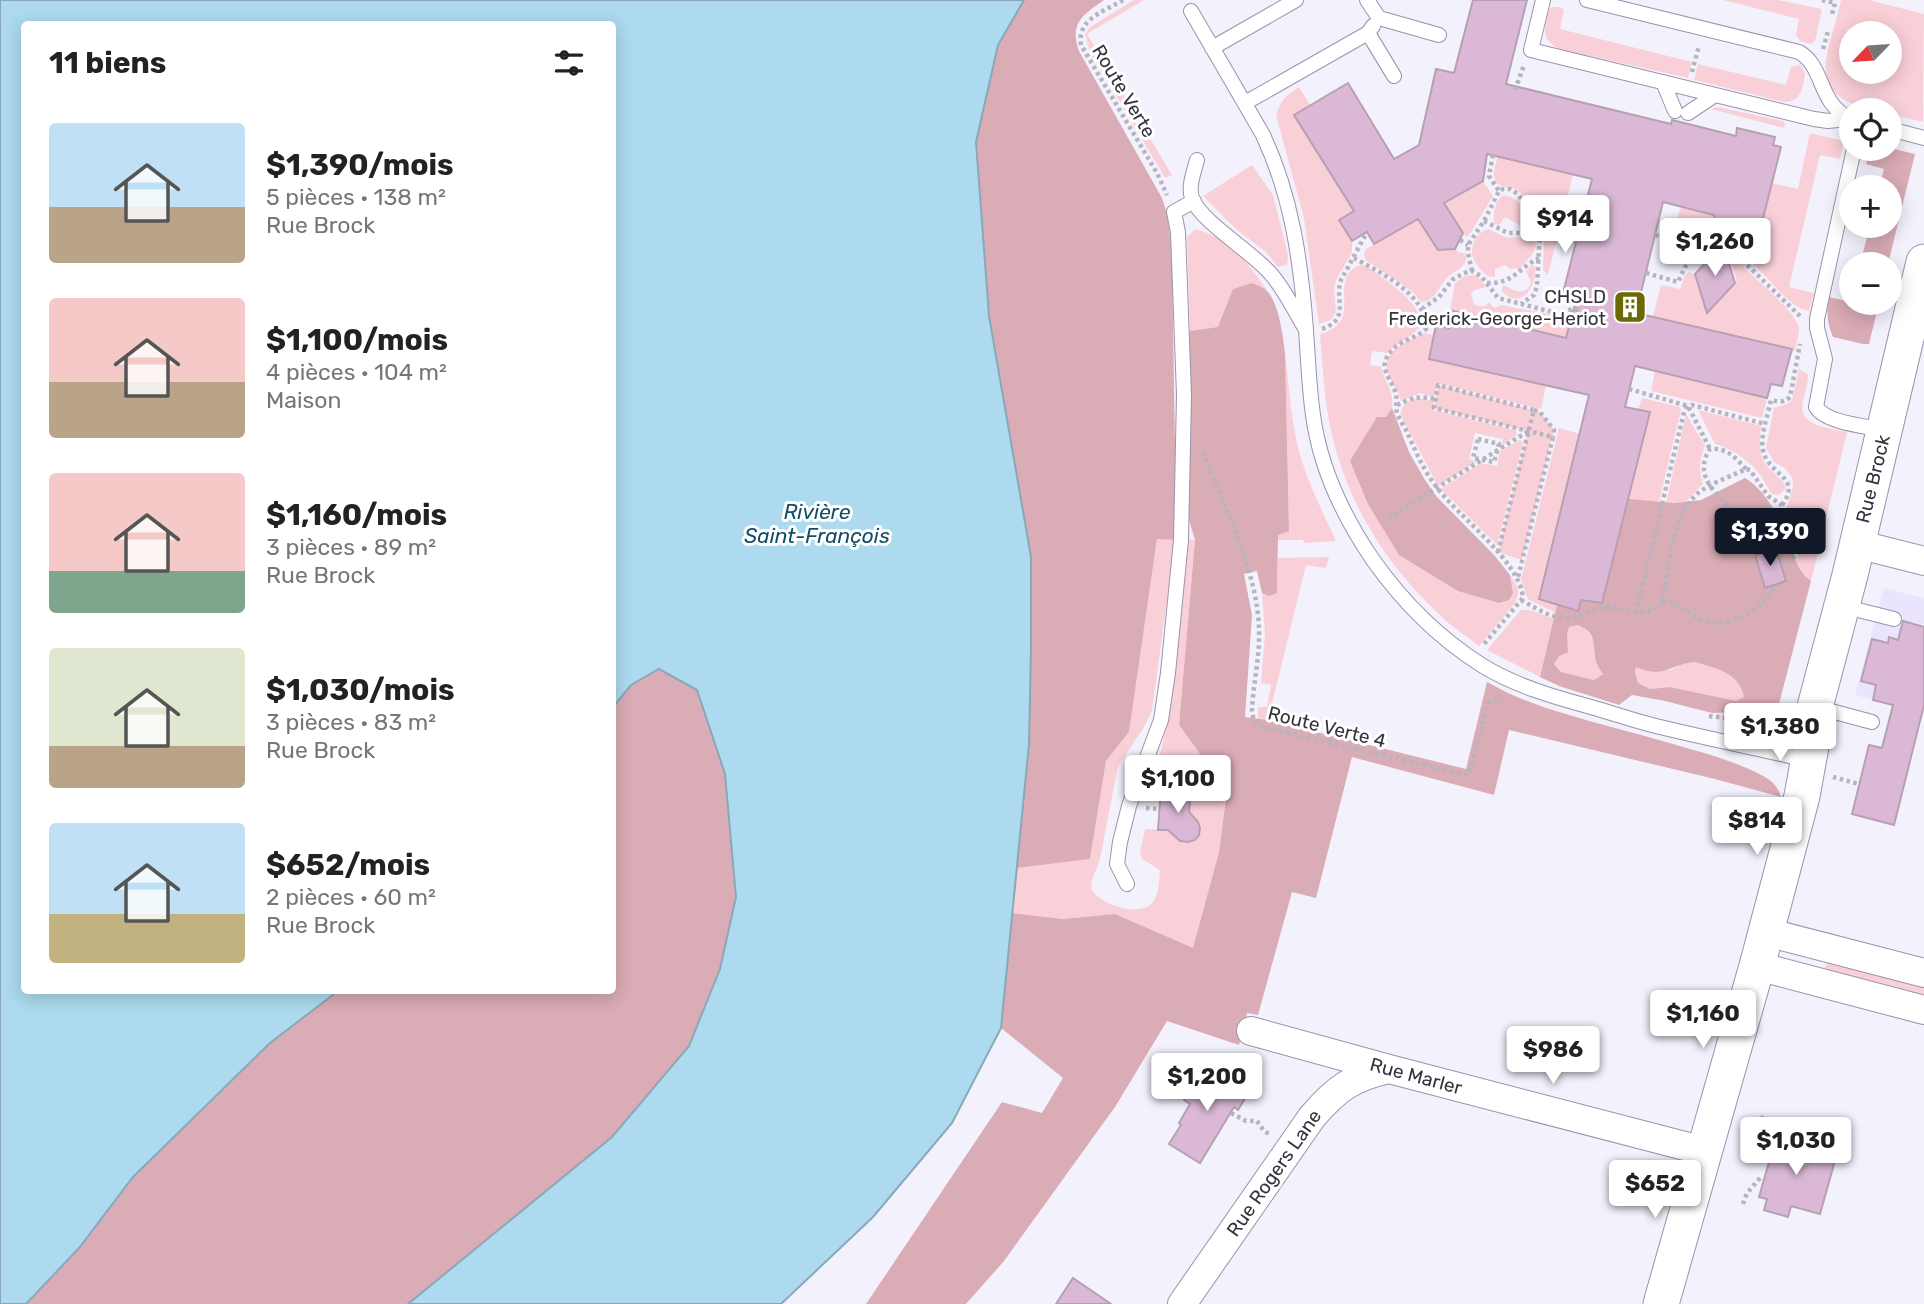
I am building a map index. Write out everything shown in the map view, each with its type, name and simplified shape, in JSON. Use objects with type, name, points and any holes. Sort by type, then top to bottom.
[{"type":"street","name":"Rue Brock","points":[[1661,1304],[1757,966],[1802,796],[1819,768],[1815,707],[1842,606],[1924,262]]},
{"type":"street","points":[[1857,544],[1924,561]]},
{"type":"street","points":[[1766,932],[1924,973]]},
{"type":"street","points":[[1757,966],[1924,1010]]},
{"type":"street","name":"Rue Marler","points":[[1251,1031],[1704,1151]]},
{"type":"street","name":"Rue Rogers Lane","points":[[1182,1304],[1324,1104],[1353,1080],[1389,1069]]},
{"type":"lane","points":[[1212,48],[1296,0]]},
{"type":"lane","points":[[1367,0],[1379,18],[1439,35]]},
{"type":"lane","points":[[1543,0],[1531,50],[1814,119],[1839,120]]},
{"type":"lane","points":[[1587,0],[1798,52],[1812,62],[1824,91],[1839,112]]},
{"type":"lane","points":[[1191,11],[1273,155],[1289,203],[1314,330],[1313,417],[1322,458],[1338,500],[1364,547],[1405,600],[1438,632],[1483,666],[1503,677],[1553,697],[1650,725],[1819,768]]},
{"type":"lane","points":[[1245,103],[1368,33],[1379,18]]},
{"type":"lane","points":[[1368,33],[1394,76]]},
{"type":"lane","points":[[1663,82],[1681,112],[1715,95]]},
{"type":"lane","points":[[1902,132],[1924,138]]},
{"type":"lane","points":[[1197,160],[1190,188],[1194,201],[1203,214],[1254,256],[1272,275],[1314,330]]},
{"type":"lane","points":[[1851,161],[1817,319],[1825,359],[1816,407],[1820,414],[1829,418],[1884,430]]},
{"type":"lane","points":[[1127,884],[1117,864],[1119,842],[1129,806],[1161,720],[1168,673],[1181,540],[1184,395],[1178,232],[1174,212],[1194,201]]},
{"type":"lane","points":[[1842,606],[1894,619]]},
{"type":"lane","points":[[1815,707],[1872,722]]},
{"type":"path","name":"Route Verte","points":[[1123,0],[1088,20],[1079,36],[1081,45],[1157,173],[1174,212]]},
{"type":"path","points":[[1822,0],[1835,3],[1832,14]]},
{"type":"path","points":[[1822,55],[1828,31]]},
{"type":"path","points":[[1515,90],[1517,81]]},
{"type":"path","points":[[1493,155],[1489,176],[1499,191]]},
{"type":"path","points":[[1472,271],[1468,245],[1499,191],[1510,189],[1518,194],[1540,230],[1537,286],[1534,295],[1521,304]]},
{"type":"path","points":[[1484,221],[1508,233],[1540,237]]},
{"type":"path","points":[[1314,330],[1333,325],[1338,318],[1341,310],[1338,290],[1340,282],[1367,232]]},
{"type":"path","points":[[1655,235],[1726,252],[1745,263],[1795,310],[1802,320]]},
{"type":"path","points":[[1460,240],[1468,245]]},
{"type":"path","points":[[1646,273],[1678,282],[1685,267],[1695,256],[1698,245]]},
{"type":"path","points":[[1710,258],[1712,248]]},
{"type":"path","points":[[1488,283],[1514,278],[1527,264],[1539,257]]},
{"type":"path","points":[[1354,258],[1395,282],[1413,297],[1422,309],[1426,328],[1403,341],[1386,359],[1386,375],[1395,391],[1397,412],[1422,465],[1437,488],[1498,552],[1522,591],[1521,600],[1482,648]]},
{"type":"path","points":[[1422,309],[1439,297],[1453,279],[1472,271],[1488,283],[1498,298],[1556,313],[1574,309],[1591,314]]},
{"type":"path","points":[[1782,505],[1787,498],[1787,482],[1768,464],[1762,446],[1771,400],[1780,402],[1790,397],[1801,337]]},
{"type":"path","points":[[1517,581],[1553,437],[1554,430],[1540,412],[1438,386],[1434,408],[1553,437]]},
{"type":"path","points":[[1629,389],[1765,424]]},
{"type":"path","points":[[1397,405],[1409,398],[1420,396],[1436,399]]},
{"type":"path","points":[[1688,406],[1710,449]]},
{"type":"path","points":[[1636,613],[1684,412],[1688,406]]},
{"type":"path","points":[[1498,552],[1534,410]]},
{"type":"path","points":[[1388,518],[1528,431]]},
{"type":"path","points":[[1482,460],[1473,458],[1478,439],[1499,444],[1497,450]]},
{"type":"path","points":[[1710,449],[1718,448],[1737,459],[1750,470],[1768,496],[1782,505],[1791,532],[1794,557],[1782,567]]},
{"type":"path","name":"Route Verte 4","points":[[1201,449],[1246,562],[1257,601],[1260,632],[1251,711],[1254,722],[1259,726],[1466,775],[1472,763],[1487,706],[1490,702],[1504,698]]},
{"type":"path","points":[[1710,449],[1703,468],[1706,479],[1734,512],[1752,526],[1762,539],[1767,552]]},
{"type":"path","points":[[1521,600],[1563,618],[1577,618],[1599,608],[1636,613],[1658,607],[1662,602],[1679,521],[1697,494],[1746,469]]},
{"type":"path","points":[[1662,602],[1672,602],[1702,620],[1717,623],[1731,621],[1743,617],[1757,607],[1775,585]]},
{"type":"path","points":[[1819,768],[1859,784]]},
{"type":"path","points":[[1231,1113],[1246,1121],[1257,1121],[1264,1132],[1275,1138]]},
{"type":"path","points":[[1763,1115],[1759,1130],[1766,1160]]},
{"type":"path","points":[[1743,1204],[1747,1194],[1761,1177]]},
{"type":"shaded area","points":[[1024,0],[1104,0],[1084,15],[1077,27],[1076,41],[1079,51],[1162,198],[1167,215],[1172,266],[1176,502],[1175,540],[1157,539],[1129,732],[1106,761],[1090,859],[1017,868],[1029,744],[1031,557],[989,316],[976,142],[998,45]]},
{"type":"shaded area","points":[[1134,0],[1144,0],[1087,34],[1172,175],[1165,178],[1089,50],[1085,34],[1090,27]]},
{"type":"shaded area","points":[[1723,0],[1778,0],[1822,9],[1815,41],[1810,44],[1800,41],[1796,35],[1799,19]]},
{"type":"shaded area","points":[[1841,0],[1869,0],[1924,14],[1923,122],[1902,117],[1902,98],[1842,98],[1829,84],[1826,73],[1829,45]]},
{"type":"shaded area","points":[[1554,7],[1564,10],[1560,29],[1692,62],[1688,78],[1559,49],[1548,41],[1545,32],[1549,9]]},
{"type":"shaded area","points":[[1698,64],[1786,85],[1791,67],[1801,65],[1805,73],[1798,97],[1784,102],[1694,80]]},
{"type":"shaded area","points":[[1299,87],[1310,105],[1294,115],[1354,211],[1340,220],[1352,241],[1352,253],[1334,288],[1336,312],[1331,320],[1319,324],[1304,218],[1276,115],[1285,98]]},
{"type":"shaded area","points":[[1717,107],[1783,121],[1784,128],[1711,109]]},
{"type":"shaded area","points":[[1810,133],[1839,140],[1839,159],[1820,155],[1789,287],[1814,293],[1809,311],[1792,303],[1742,255],[1721,246],[1683,237],[1674,229],[1681,206],[1716,216],[1715,223],[1720,236],[1732,241],[1745,238],[1754,225],[1761,226],[1771,183],[1798,189]]},
{"type":"shaded area","points":[[1902,151],[1915,154],[1902,207],[1902,175],[1882,175],[1884,169],[1866,164],[1867,161],[1902,161]]},
{"type":"shaded area","points":[[1498,156],[1573,174],[1548,275],[1543,270],[1543,234],[1539,219],[1520,192],[1501,186],[1495,180]]},
{"type":"shaded area","points":[[1252,165],[1273,195],[1288,255],[1287,265],[1278,267],[1266,252],[1236,229],[1203,196]]},
{"type":"shaded area","points":[[1483,181],[1493,196],[1468,237],[1462,234],[1438,249],[1455,249],[1459,253],[1465,253],[1466,261],[1446,279],[1431,299],[1421,302],[1413,292],[1366,260],[1366,249]]},
{"type":"shaded area","points":[[1504,195],[1518,200],[1537,232],[1520,229],[1520,225],[1505,217],[1499,225],[1494,223],[1495,207]]},
{"type":"shaded area","points":[[1195,229],[1218,238],[1237,252],[1267,290],[1252,283],[1218,327],[1190,331],[1187,237]]},
{"type":"shaded area","points":[[1489,229],[1506,237],[1525,238],[1536,244],[1532,255],[1519,270],[1505,265],[1495,269],[1495,277],[1487,276],[1476,264],[1472,255],[1473,245],[1479,234]]},
{"type":"shaded area","points":[[1867,238],[1894,238],[1891,252],[1863,252]]},
{"type":"shaded area","points":[[1733,258],[1781,302],[1796,321],[1799,328],[1795,351],[1653,316],[1661,285],[1680,289],[1685,275],[1689,272],[1695,274],[1701,293],[1722,297],[1737,281],[1731,262]]},
{"type":"shaded area","points":[[1362,265],[1401,292],[1415,307],[1422,324],[1387,353],[1372,351],[1370,365],[1381,367],[1392,396],[1392,408],[1390,414],[1350,461],[1513,593],[1510,575],[1518,588],[1517,599],[1479,646],[1425,601],[1390,559],[1361,512],[1339,462],[1327,410],[1320,334],[1339,323],[1343,316],[1347,275]]},
{"type":"shaded area","points":[[1532,265],[1535,267],[1535,275],[1526,294],[1515,299],[1502,291],[1503,285],[1519,291],[1526,290],[1531,282],[1526,271]]},
{"type":"shaded area","points":[[1473,275],[1486,287],[1474,290],[1471,294],[1474,304],[1485,306],[1489,302],[1494,308],[1501,305],[1571,318],[1566,338],[1450,310],[1455,283],[1465,276]]},
{"type":"shaded area","points":[[1252,283],[1264,288],[1271,296],[1283,338],[1289,531],[1278,535],[1277,593],[1269,596],[1262,593],[1257,571],[1244,574],[1252,615],[1245,717],[1268,720],[1466,769],[1487,682],[1547,708],[1737,764],[1770,781],[1781,797],[1509,730],[1494,795],[1352,757],[1316,898],[1292,892],[1258,1015],[1247,1013],[1239,1045],[1167,1021],[1115,1107],[1004,1261],[966,1304],[866,1304],[1002,1102],[1042,1113],[1063,1078],[1001,1028],[1012,913],[1063,919],[1115,914],[1193,948],[1219,852],[1227,791],[1179,725],[1195,540],[1187,513],[1190,331],[1218,327],[1233,289]]},
{"type":"shaded area","points":[[1829,297],[1839,299],[1839,315],[1876,315],[1869,344],[1833,337],[1829,327]]},
{"type":"shaded area","points":[[1425,333],[1434,335],[1430,359],[1546,386],[1541,409],[1438,383],[1434,397],[1420,393],[1401,401],[1388,374],[1389,356],[1399,346]]},
{"type":"shaded area","points":[[1285,353],[1292,417],[1300,455],[1336,541],[1304,543],[1303,540],[1277,540],[1278,534],[1289,531]]},
{"type":"shaded area","points":[[1799,369],[1808,374],[1802,410],[1805,416],[1816,425],[1847,432],[1811,581],[1799,571],[1796,561],[1798,545],[1787,507],[1793,487],[1792,478],[1785,468],[1774,462],[1766,448],[1774,408],[1792,400]]},
{"type":"shaded area","points":[[1655,371],[1767,398],[1762,418],[1651,391]]},
{"type":"shaded area","points":[[1438,385],[1540,412],[1554,430],[1522,560],[1498,552],[1528,431],[1434,408]]},
{"type":"shaded area","points":[[1418,398],[1434,401],[1432,410],[1515,430],[1517,435],[1504,444],[1503,439],[1475,433],[1469,459],[1476,462],[1438,486],[1401,416],[1404,406]]},
{"type":"shaded area","points":[[1642,398],[1681,409],[1659,502],[1629,499],[1649,412],[1638,410]]},
{"type":"shaded area","points":[[1392,408],[1409,452],[1437,497],[1510,575],[1513,593],[1509,600],[1499,603],[1458,591],[1399,555],[1368,504],[1350,461],[1377,417],[1386,417]]},
{"type":"shaded area","points":[[1698,410],[1761,426],[1760,445],[1764,462],[1784,483],[1786,489],[1778,495],[1772,494],[1759,473],[1748,462],[1715,444]]},
{"type":"shaded area","points":[[1686,414],[1705,446],[1700,465],[1703,484],[1685,502],[1666,503]]},
{"type":"shaded area","points":[[1559,428],[1580,434],[1539,598],[1557,605],[1555,613],[1528,599],[1521,580]]},
{"type":"shaded area","points":[[1520,440],[1523,443],[1497,545],[1441,489],[1481,463],[1497,466],[1500,451]]},
{"type":"shaded area","points":[[1745,478],[1752,483],[1777,515],[1799,567],[1811,581],[1774,723],[1736,712],[1712,713],[1632,695],[1619,705],[1559,686],[1540,677],[1557,605],[1577,611],[1581,600],[1602,603],[1629,499],[1674,503],[1701,500]],"holes":[[[1776,549],[1786,581],[1766,588],[1756,555]],[[1578,625],[1592,637],[1595,658],[1603,674],[1594,680],[1561,672],[1554,664],[1559,656],[1568,652],[1569,627]],[[1694,662],[1725,672],[1737,682],[1744,697],[1736,701],[1670,687],[1650,689],[1638,683],[1636,667],[1654,672]]]},
{"type":"shaded area","points":[[1157,539],[1175,540],[1152,711],[1118,766],[1100,859],[1091,889],[1102,900],[1120,907],[1146,907],[1156,896],[1160,870],[1142,859],[1140,852],[1145,829],[1174,830],[1180,841],[1193,840],[1200,834],[1198,825],[1189,816],[1191,791],[1152,786],[1171,695],[1186,539],[1195,540],[1179,725],[1227,791],[1219,852],[1193,949],[1115,914],[1063,919],[1012,913],[1017,868],[1090,859],[1106,761],[1129,732]]},
{"type":"shaded area","points":[[1329,557],[1326,568],[1306,565],[1268,720],[1258,718],[1258,707],[1267,707],[1271,685],[1261,683],[1265,634],[1262,593],[1269,596],[1277,593],[1278,558]]},
{"type":"shaded area","points":[[1884,588],[1924,598],[1924,714],[1855,695]]},
{"type":"shaded area","points":[[1521,610],[1530,610],[1554,619],[1540,677],[1487,650]]},
{"type":"shaded area","points":[[1578,625],[1593,639],[1598,653],[1603,674],[1594,680],[1561,672],[1554,663],[1568,651],[1569,627]]},
{"type":"shaded area","points":[[1694,662],[1725,672],[1737,682],[1744,697],[1736,701],[1670,687],[1650,689],[1638,683],[1635,672],[1636,666],[1671,670],[1681,664]]},
{"type":"shaded area","points":[[660,669],[697,690],[725,774],[736,897],[720,969],[689,1046],[612,1137],[408,1304],[26,1304],[79,1248],[133,1177],[270,1043],[334,994],[616,994],[616,703],[631,685]]},
{"type":"shaded area","points":[[1829,959],[1924,983],[1924,998],[1832,973],[1825,968]]},
{"type":"water","name":"Rivière Saint-François","points":[[0,0],[1024,0],[998,45],[976,142],[989,316],[1031,557],[1029,744],[1001,1028],[952,1123],[873,1217],[781,1304],[408,1304],[612,1137],[689,1046],[720,969],[736,897],[725,774],[697,690],[659,669],[631,685],[616,703],[616,21],[21,21],[21,994],[334,994],[270,1043],[133,1177],[79,1248],[26,1304],[0,1304]]},
{"type":"building","name":"CHSLD Frederick-George-Heriot","points":[[1473,0],[1527,0],[1506,84],[1671,124],[1672,120],[1736,136],[1737,128],[1775,137],[1773,145],[1781,147],[1761,226],[1755,225],[1745,238],[1724,246],[1714,215],[1663,202],[1636,313],[1792,349],[1782,386],[1771,384],[1767,398],[1635,366],[1625,407],[1650,412],[1602,603],[1581,600],[1578,611],[1539,599],[1589,395],[1429,359],[1436,325],[1449,328],[1453,311],[1566,338],[1577,297],[1563,293],[1592,179],[1487,154],[1483,181],[1444,203],[1463,233],[1455,249],[1438,250],[1418,219],[1374,244],[1367,232],[1352,241],[1339,220],[1354,211],[1294,115],[1348,83],[1394,159],[1419,145],[1436,69],[1454,73]]},
{"type":"building","points":[[1723,244],[1735,283],[1707,313],[1695,274]]},
{"type":"building","points":[[1776,549],[1786,581],[1765,588],[1755,555]]},
{"type":"building","points":[[1903,621],[1924,627],[1924,705],[1894,825],[1852,814],[1869,745],[1882,748],[1893,705],[1873,700],[1876,685],[1861,681],[1872,639],[1888,643],[1889,637],[1898,640]]},
{"type":"building","points":[[1161,788],[1191,791],[1189,812],[1200,828],[1195,840],[1180,841],[1168,830],[1158,830]]},
{"type":"building","points":[[1212,1067],[1250,1090],[1238,1110],[1234,1107],[1200,1163],[1169,1144],[1190,1104],[1184,1100],[1197,1078],[1203,1081]]},
{"type":"building","points":[[1785,1132],[1808,1138],[1805,1148],[1836,1157],[1820,1214],[1791,1206],[1788,1217],[1764,1210],[1767,1199],[1759,1197],[1775,1141],[1782,1143]]},
{"type":"building","points":[[1073,1278],[1111,1304],[1056,1304]]},
{"type":"place","name":"CHSLD Frederick-George-Heriot","points":[[1630,307]]}]
